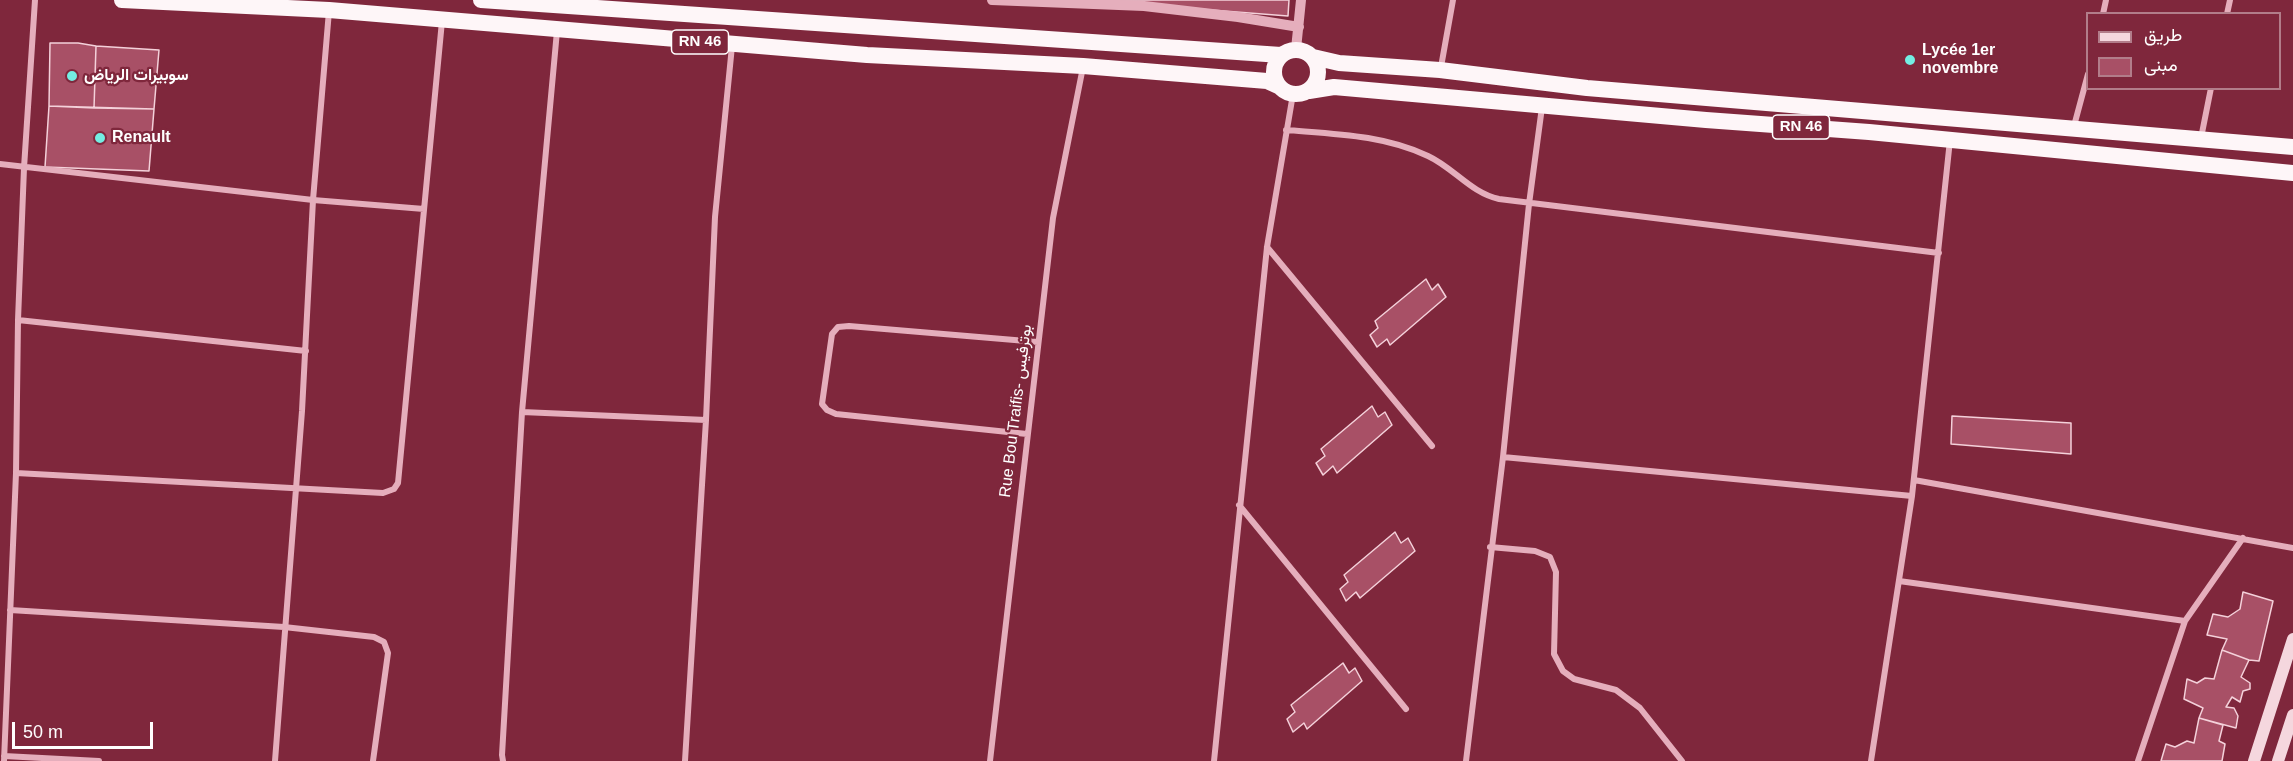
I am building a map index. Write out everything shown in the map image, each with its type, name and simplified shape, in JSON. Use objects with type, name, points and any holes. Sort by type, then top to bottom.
[{"type":"highway","name":"RN 46","points":[[122,0],[329,10],[867,56],[1083,66],[1267,81],[1278,86]]},
{"type":"highway","name":"RN 46","points":[[481,0],[1288,52]]},
{"type":"highway","points":[[1303,50],[1313,57],[1317,63],[1318,79],[1301,93],[1283,90],[1278,86],[1273,70],[1288,52],[1303,50]]},
{"type":"highway","name":"RN 46","points":[[1313,57],[1339,63],[1440,70],[1587,88],[2293,147]]},
{"type":"highway","name":"RN 46","points":[[1301,93],[1334,87],[1950,139],[2293,173]]},
{"type":"main road","points":[[2254,761],[2293,639]]},
{"type":"main road","points":[[2278,761],[2293,715]]},
{"type":"street","points":[[35,0],[24,168],[18,320],[16,473],[4,758],[99,761]]},
{"type":"street","points":[[992,0],[1086,2],[1156,8],[1299,27]]},
{"type":"street","points":[[1288,52],[1299,27],[1301,0]]},
{"type":"street","points":[[1440,70],[1453,0]]},
{"type":"street","points":[[275,761],[306,351],[313,200],[329,10]]},
{"type":"street","points":[[16,473],[384,493],[394,489],[399,483],[442,20]]},
{"type":"street","points":[[503,761],[522,412],[557,30]]},
{"type":"street","points":[[685,761],[715,217],[732,45]]},
{"type":"street","name":"Rue Bou Traifis- بوترفيس","points":[[990,761],[1053,218],[1083,66]]},
{"type":"street","points":[[2074,128],[2086,82]]},
{"type":"street","points":[[2201,139],[2211,90]]},
{"type":"street","points":[[1214,761],[1267,247],[1287,130],[1301,93]]},
{"type":"street","points":[[1466,761],[1542,106]]},
{"type":"street","points":[[1287,130],[1365,137],[1396,143],[1430,156],[1467,181],[1479,193],[1499,199],[1939,253]]},
{"type":"street","points":[[1871,761],[1912,496],[1950,139]]},
{"type":"street","points":[[0,164],[313,200],[424,209]]},
{"type":"street","points":[[1267,247],[1432,446]]},
{"type":"street","points":[[18,320],[306,351]]},
{"type":"street","points":[[1027,434],[836,414],[827,411],[822,404],[832,334],[838,327],[849,326],[1038,342]]},
{"type":"street","points":[[522,412],[705,420]]},
{"type":"street","points":[[1503,457],[1912,496]]},
{"type":"street","points":[[1914,480],[2293,548]]},
{"type":"street","points":[[1239,505],[1406,709]]},
{"type":"street","points":[[2138,761],[2186,621],[2243,538]]},
{"type":"street","points":[[1490,547],[1535,551],[1550,557],[1556,572],[1554,654],[1563,671],[1574,679],[1616,690],[1640,708],[1682,761]]},
{"type":"street","points":[[1899,581],[2186,621]]},
{"type":"street","points":[[10,610],[284,627],[374,637],[384,642],[388,653],[373,761]]},
{"type":"building","points":[[1109,0],[1289,0],[1288,16],[1108,2]]},
{"type":"building","name":"سوبيرات الرياض","points":[[50,43],[78,43],[96,46],[94,108],[49,106]]},
{"type":"building","name":"Renault","points":[[96,46],[159,50],[154,109],[94,108]]},
{"type":"building","name":"Renault","points":[[49,106],[154,109],[149,171],[45,167]]},
{"type":"building","points":[[1426,279],[1432,290],[1438,284],[1446,297],[1390,345],[1387,339],[1377,347],[1370,335],[1378,328],[1375,321]]},
{"type":"building","points":[[1372,406],[1378,417],[1385,412],[1392,425],[1337,473],[1333,466],[1323,475],[1316,463],[1325,456],[1321,449]]},
{"type":"building","points":[[1952,416],[2071,423],[2071,454],[1951,444]]},
{"type":"building","points":[[1395,532],[1401,543],[1408,538],[1415,551],[1360,598],[1356,592],[1346,601],[1340,589],[1348,582],[1344,575]]},
{"type":"building","points":[[2243,592],[2273,601],[2259,661],[2249,660],[2222,650],[2227,639],[2207,635],[2213,614],[2228,617],[2240,609]]},
{"type":"building","points":[[2222,650],[2249,660],[2241,677],[2250,683],[2250,689],[2243,691],[2240,702],[2232,697],[2226,707],[2234,708],[2238,716],[2236,728],[2199,718],[2203,708],[2184,699],[2187,679],[2197,683],[2205,678],[2214,679]]},
{"type":"building","points":[[1343,663],[1349,673],[1355,668],[1362,681],[1307,729],[1304,723],[1293,732],[1287,719],[1295,712],[1291,705]]},
{"type":"building","points":[[2199,718],[2223,725],[2219,741],[2225,744],[2222,761],[2161,761],[2166,744],[2175,747],[2187,741],[2194,743]]},
{"type":"place","name":"Lycée 1er novembre","points":[[1910,60]]},
{"type":"place","name":"سوبيرات الرياض","points":[[72,76]]},
{"type":"place","name":"Renault","points":[[100,138]]}]
